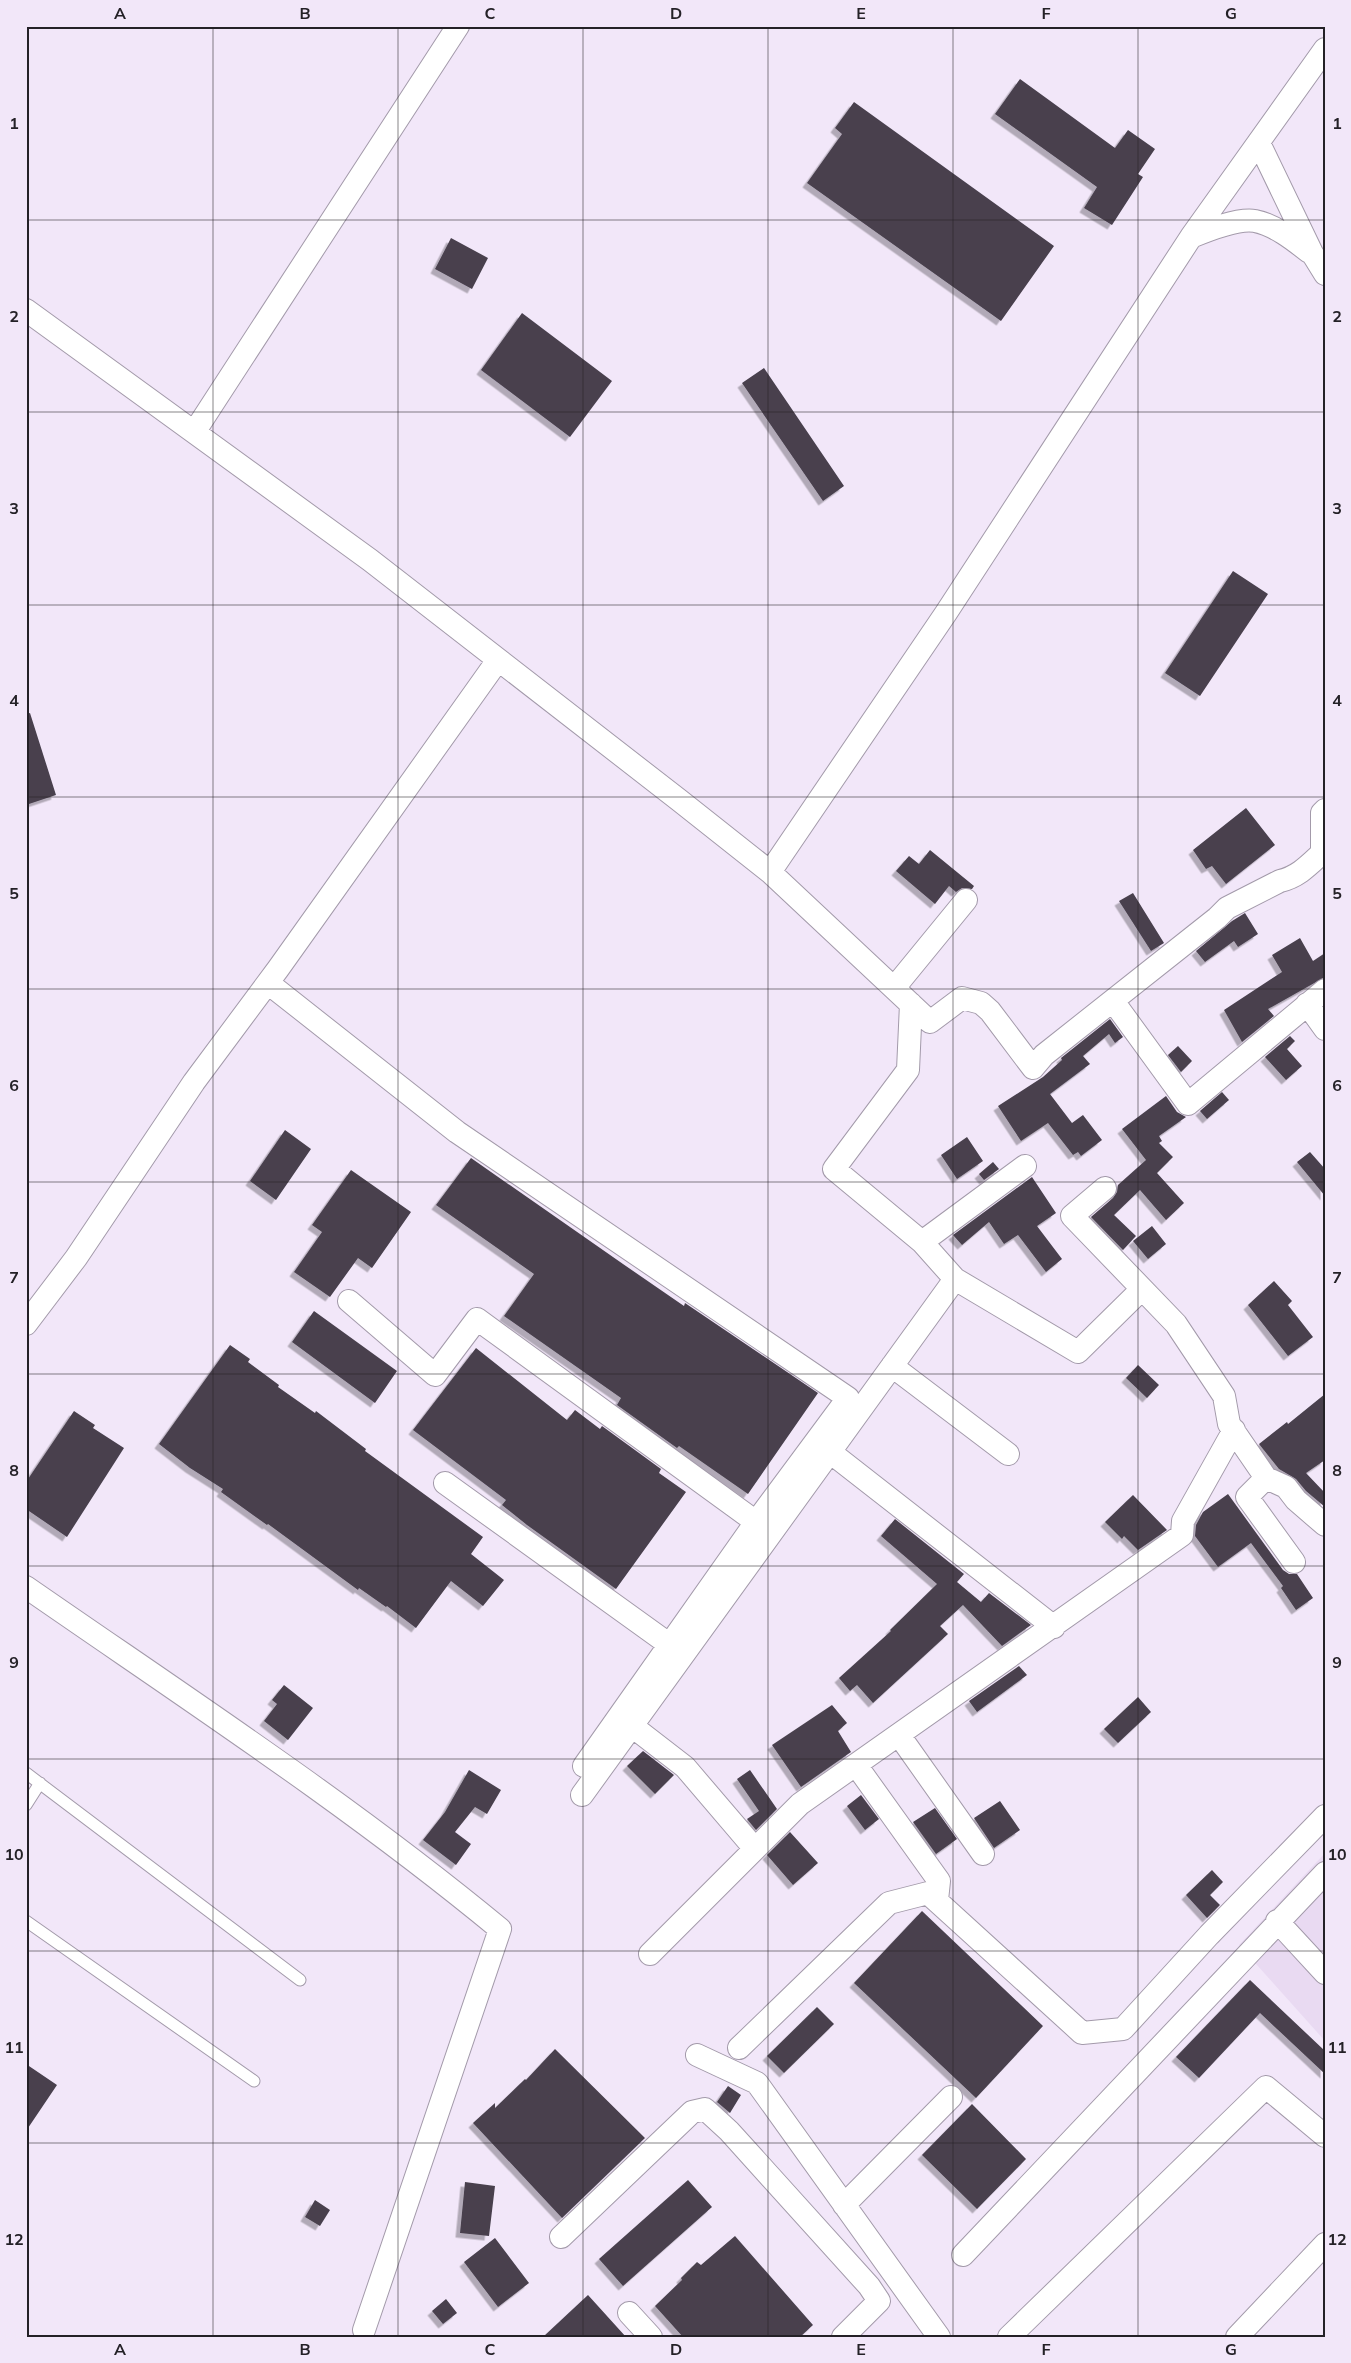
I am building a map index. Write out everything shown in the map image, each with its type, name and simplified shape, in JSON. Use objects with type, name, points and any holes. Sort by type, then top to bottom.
[{"type":"street","points":[[195,431],[458,26]]},
{"type":"street","points":[[770,872],[946,613],[1192,237],[1325,49]]},
{"type":"street","points":[[1259,143],[1312,253],[1325,274]]},
{"type":"street","points":[[1192,237],[1220,225],[1255,221],[1285,233],[1312,253]]},
{"type":"street","points":[[26,310],[370,560],[770,872],[930,1022],[962,998],[981,1003],[990,1011],[1033,1068],[1044,1055],[1217,918],[1227,908],[1280,881],[1289,879],[1304,870],[1323,854],[1322,812],[1325,810]]},
{"type":"street","points":[[26,1324],[76,1258],[194,1082],[268,983],[498,660]]},
{"type":"street","points":[[894,988],[966,900]]},
{"type":"street","points":[[268,983],[458,1132],[848,1398],[756,1522],[584,1766]]},
{"type":"street","points":[[1112,1001],[1188,1104],[1325,990]]},
{"type":"street","points":[[911,1004],[908,1070],[834,1169],[922,1242],[955,1279],[1078,1352],[1141,1290]]},
{"type":"street","points":[[1307,1004],[1325,1029]]},
{"type":"street","points":[[922,1242],[1025,1166]]},
{"type":"street","points":[[1105,1188],[1072,1216],[1141,1290],[1176,1324],[1224,1396],[1229,1424],[1266,1478],[1286,1488],[1296,1500],[1325,1525]]},
{"type":"street","points":[[582,1795],[955,1279]]},
{"type":"street","points":[[348,1301],[435,1375],[477,1319],[756,1522]]},
{"type":"street","points":[[892,1366],[1008,1454]]},
{"type":"street","points":[[650,1954],[800,1804],[1182,1535],[1183,1521],[1234,1430]]},
{"type":"street","points":[[830,1452],[1054,1626]]},
{"type":"street","points":[[1266,1478],[1247,1497],[1294,1562]]},
{"type":"street","points":[[444,1483],[670,1644]]},
{"type":"street","points":[[26,1587],[263,1751],[431,1872],[500,1929],[364,2330]]},
{"type":"street","points":[[632,1726],[685,1767],[755,1850]]},
{"type":"street","points":[[899,1735],[984,1854]]},
{"type":"street","points":[[856,1765],[939,1882],[936,1900]]},
{"type":"street","points":[[739,2048],[889,1903],[928,1893],[1082,2033],[1123,2029],[1209,1935],[1325,1816]]},
{"type":"street","points":[[963,2255],[1277,1921],[1325,1873]]},
{"type":"street","points":[[1277,1921],[1325,1973]]},
{"type":"street","points":[[696,2055],[757,2083],[939,2337]]},
{"type":"street","points":[[1009,2337],[1266,2087],[1325,2136]]},
{"type":"street","points":[[844,2205],[951,2096]]},
{"type":"street","points":[[561,2237],[692,2112],[705,2109],[729,2131],[869,2286],[879,2301],[843,2337]]},
{"type":"street","points":[[1237,2337],[1325,2244]]},
{"type":"street","points":[[629,2313],[651,2337]]},
{"type":"lane","points":[[26,1773],[300,1980]]},
{"type":"lane","points":[[26,1804],[40,1783]]},
{"type":"lane","points":[[26,1920],[254,2081]]},
{"type":"shaded area","points":[[1325,1853],[1325,2041],[1239,1945]]},
{"type":"building","points":[[1020,79],[1115,148],[1128,130],[1155,149],[1138,174],[1143,177],[1112,225],[1084,208],[1097,187],[995,114]]},
{"type":"building","points":[[854,102],[1054,246],[1001,321],[807,183],[842,134],[835,128]]},
{"type":"building","points":[[451,238],[488,258],[472,289],[435,269]]},
{"type":"building","points":[[522,313],[612,381],[570,437],[481,370]]},
{"type":"building","points":[[764,368],[844,486],[823,501],[742,383]]},
{"type":"building","points":[[1233,571],[1268,594],[1200,696],[1165,673]]},
{"type":"building","points":[[30,713],[56,795],[26,805],[26,714]]},
{"type":"building","points":[[1246,808],[1275,845],[1226,884],[1212,866],[1206,869],[1193,850]]},
{"type":"building","points":[[930,850],[974,886],[972,889],[962,888],[956,892],[949,886],[935,904],[896,871],[909,856],[919,864]]},
{"type":"building","points":[[1133,893],[1164,943],[1151,951],[1119,901]]},
{"type":"building","points":[[1245,913],[1258,934],[1238,947],[1234,941],[1205,962],[1196,951],[1232,921]]},
{"type":"building","points":[[1300,938],[1313,961],[1325,953],[1325,977],[1268,1009],[1274,1016],[1242,1042],[1224,1010],[1282,972],[1272,955]]},
{"type":"building","points":[[1110,1019],[1123,1037],[1115,1043],[1109,1034],[1083,1056],[1090,1064],[1050,1094],[1072,1123],[1083,1115],[1102,1140],[1081,1156],[1078,1152],[1073,1155],[1048,1123],[1021,1141],[998,1106],[1043,1077],[1062,1060],[1061,1058]]},
{"type":"building","points":[[1290,1036],[1295,1041],[1287,1049],[1302,1066],[1286,1080],[1265,1057]]},
{"type":"building","points":[[1178,1046],[1192,1061],[1181,1072],[1168,1055]]},
{"type":"building","points":[[1222,1092],[1229,1100],[1207,1119],[1200,1111]]},
{"type":"building","points":[[1166,1096],[1177,1112],[1186,1117],[1159,1136],[1162,1141],[1159,1143],[1173,1157],[1157,1173],[1184,1203],[1166,1220],[1140,1190],[1114,1215],[1136,1236],[1123,1250],[1091,1217],[1113,1198],[1117,1192],[1118,1185],[1146,1160],[1122,1129]]},
{"type":"building","points":[[285,1130],[311,1149],[276,1200],[250,1181]]},
{"type":"building","points":[[967,1137],[983,1161],[957,1179],[941,1155]]},
{"type":"building","points":[[1310,1152],[1325,1169],[1325,1196],[1297,1162]]},
{"type":"building","points":[[471,1158],[684,1306],[685,1303],[818,1393],[748,1494],[679,1446],[677,1448],[617,1405],[621,1398],[504,1316],[534,1274],[436,1205]]},
{"type":"building","points":[[993,1162],[999,1169],[984,1180],[979,1174]]},
{"type":"building","points":[[351,1170],[411,1212],[372,1268],[358,1258],[330,1297],[294,1272],[322,1232],[312,1225]]},
{"type":"building","points":[[1032,1177],[1056,1213],[1037,1226],[1062,1259],[1046,1272],[1018,1235],[1004,1244],[989,1222],[962,1245],[953,1235]]},
{"type":"building","points":[[1152,1226],[1166,1244],[1148,1259],[1133,1241]]},
{"type":"building","points":[[1274,1281],[1292,1301],[1288,1305],[1313,1337],[1288,1356],[1248,1305]]},
{"type":"building","points":[[314,1311],[397,1371],[375,1403],[292,1342]]},
{"type":"building","points":[[230,1345],[250,1359],[248,1362],[279,1385],[278,1387],[315,1413],[316,1411],[366,1449],[365,1451],[483,1537],[471,1554],[504,1580],[483,1606],[451,1581],[416,1628],[387,1606],[359,1588],[358,1590],[267,1525],[221,1492],[223,1489],[190,1468],[159,1444]]},
{"type":"building","points":[[476,1348],[567,1420],[575,1410],[600,1429],[602,1426],[661,1469],[659,1473],[686,1492],[616,1589],[527,1525],[502,1505],[506,1500],[413,1430]]},
{"type":"building","points":[[1138,1365],[1159,1385],[1147,1398],[1126,1378]]},
{"type":"building","points":[[1325,1394],[1325,1460],[1306,1473],[1325,1493],[1325,1507],[1306,1491],[1296,1479],[1279,1469],[1259,1444],[1287,1422],[1288,1424]]},
{"type":"building","points":[[74,1411],[95,1425],[93,1428],[124,1448],[67,1537],[26,1509],[26,1482]]},
{"type":"building","points":[[1228,1494],[1283,1570],[1289,1574],[1297,1574],[1313,1598],[1296,1610],[1281,1588],[1283,1586],[1251,1543],[1218,1567],[1195,1536],[1196,1525],[1203,1512]]},
{"type":"building","points":[[1133,1495],[1167,1530],[1138,1550],[1124,1536],[1122,1539],[1105,1522]]},
{"type":"building","points":[[895,1519],[964,1574],[957,1582],[981,1602],[989,1593],[1031,1625],[1002,1646],[963,1605],[940,1626],[948,1634],[873,1703],[857,1685],[850,1691],[839,1678],[891,1631],[937,1584],[881,1536]]},
{"type":"building","points":[[1019,1666],[1027,1675],[977,1712],[969,1701]]},
{"type":"building","points":[[284,1685],[313,1708],[288,1740],[264,1721],[277,1704],[272,1700]]},
{"type":"building","points":[[1138,1697],[1151,1712],[1118,1743],[1104,1729]]},
{"type":"building","points":[[832,1705],[847,1723],[838,1731],[851,1752],[801,1787],[772,1745]]},
{"type":"building","points":[[643,1751],[674,1775],[655,1794],[627,1766]]},
{"type":"building","points":[[469,1770],[501,1790],[487,1814],[475,1807],[455,1832],[471,1844],[456,1865],[423,1840],[445,1812]]},
{"type":"building","points":[[750,1770],[777,1809],[756,1830],[747,1819],[759,1811],[737,1779]]},
{"type":"building","points":[[861,1795],[879,1819],[865,1830],[847,1806]]},
{"type":"building","points":[[1000,1801],[1020,1830],[994,1848],[974,1818]]},
{"type":"building","points":[[935,1808],[957,1839],[936,1854],[913,1822]]},
{"type":"building","points":[[790,1832],[818,1863],[793,1885],[767,1855]]},
{"type":"building","points":[[1212,1870],[1223,1882],[1210,1895],[1220,1905],[1207,1918],[1186,1895]]},
{"type":"building","points":[[922,1911],[1043,2026],[976,2098],[854,1983]]},
{"type":"building","points":[[1250,1980],[1325,2051],[1325,2074],[1260,2013],[1199,2078],[1176,2057]]},
{"type":"building","points":[[817,2007],[834,2024],[784,2073],[767,2056]]},
{"type":"building","points":[[555,2049],[645,2138],[562,2218],[473,2123],[495,2103],[495,2108],[526,2080]]},
{"type":"building","points":[[26,2064],[57,2085],[26,2131]]},
{"type":"building","points":[[728,2086],[741,2095],[730,2113],[717,2102]]},
{"type":"building","points":[[972,2104],[1026,2159],[977,2209],[922,2155]]},
{"type":"building","points":[[688,2180],[712,2207],[623,2286],[599,2259]]},
{"type":"building","points":[[465,2182],[495,2186],[489,2236],[460,2233]]},
{"type":"building","points":[[315,2200],[330,2210],[320,2226],[305,2217]]},
{"type":"building","points":[[735,2236],[813,2325],[800,2337],[683,2337],[655,2306],[682,2280],[681,2278],[697,2262],[701,2265]]},
{"type":"building","points":[[495,2238],[529,2283],[498,2307],[464,2262]]},
{"type":"building","points":[[588,2295],[626,2337],[543,2337]]},
{"type":"building","points":[[446,2299],[457,2313],[443,2324],[432,2311]]}]
